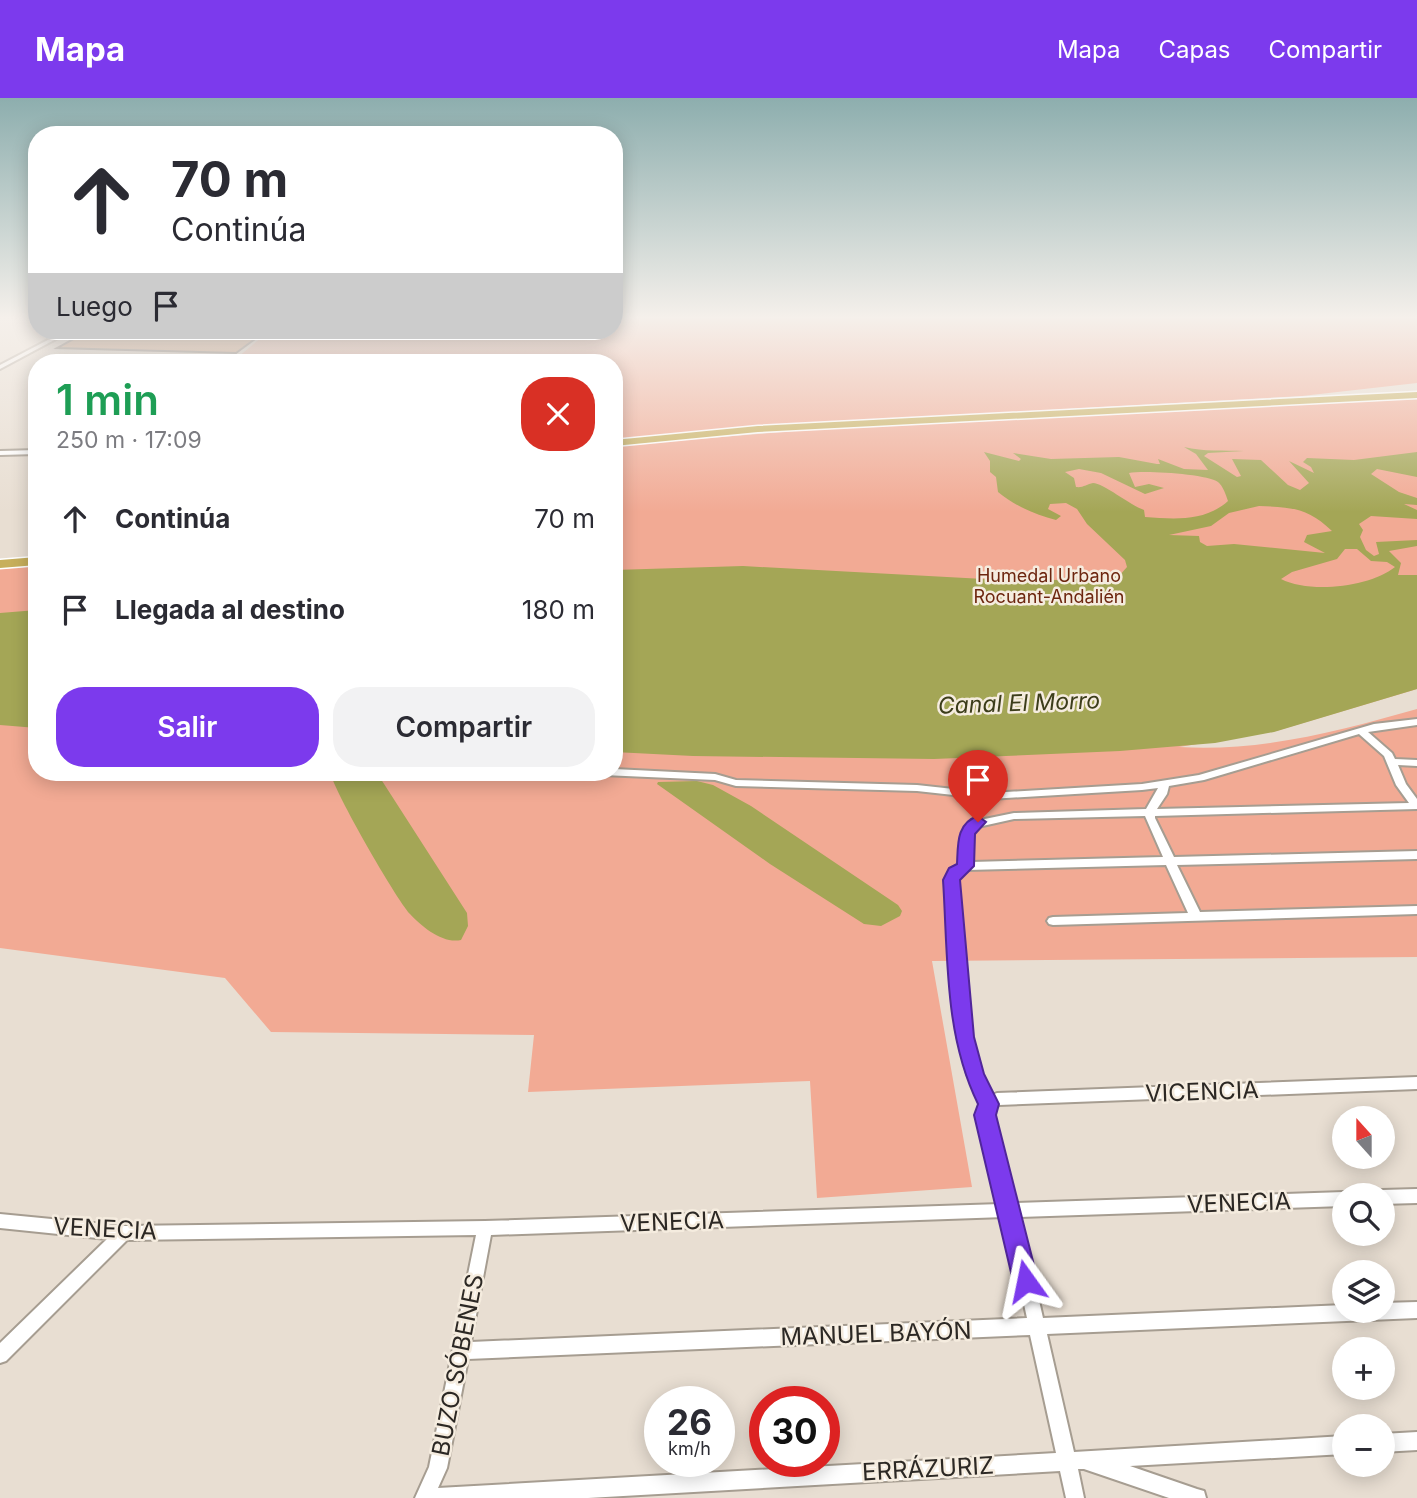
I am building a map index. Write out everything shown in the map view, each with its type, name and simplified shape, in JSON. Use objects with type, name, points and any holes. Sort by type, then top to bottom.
[{"type":"highway","points":[[623,442],[758,429],[1417,393]]},
{"type":"highway","points":[[0,564],[28,562]]},
{"type":"street","points":[[0,453],[28,452]]},
{"type":"street","points":[[623,773],[715,777],[736,783],[917,788],[990,796],[1164,784],[1215,774],[1361,731],[1417,722]]},
{"type":"street","points":[[1361,731],[1383,749],[1392,762],[1401,785],[1417,806]]},
{"type":"street","points":[[1392,762],[1417,763]]},
{"type":"street","points":[[1149,813],[1163,795],[1164,784]]},
{"type":"street","points":[[965,866],[967,833],[978,822],[1014,816],[1417,806]]},
{"type":"street","points":[[1149,813],[1195,915]]},
{"type":"street","points":[[1075,1498],[1075,1461],[1036,1327],[1011,1212],[985,1115],[989,1104],[974,1074],[964,1037],[951,880],[955,872],[965,866],[1417,855]]},
{"type":"street","points":[[1053,921],[1417,910]]},
{"type":"street","name":"VICENCIA","points":[[989,1104],[997,1100],[1417,1083]]},
{"type":"street","points":[[1395,1197],[1417,1196]]},
{"type":"street","name":"VENECIA","points":[[0,1221],[124,1233],[485,1228],[1332,1199]]},
{"type":"street","name":"BUZO SÓBENES","points":[[426,1498],[438,1468],[485,1228]]},
{"type":"street","points":[[0,1355],[124,1233]]},
{"type":"street","name":"MANUEL BAYÓN","points":[[461,1351],[1417,1310]]},
{"type":"street","points":[[1395,1442],[1417,1441]]},
{"type":"street","name":"ERRÁZURIZ","points":[[426,1498],[1332,1446]]},
{"type":"street","points":[[1075,1461],[1197,1498]]},
{"type":"green space","points":[[623,381],[1417,381],[1302,396],[743,427],[623,438]]},
{"type":"green space","points":[[1417,399],[1417,689],[1276,731],[1179,747],[1209,748],[1270,743],[1329,732],[1417,709],[1417,957],[932,961],[972,1187],[817,1198],[810,1081],[528,1092],[534,1035],[271,1032],[225,978],[0,948],[0,569],[28,567],[28,781],[623,781],[623,445],[794,431]]},
{"type":"water","name":"Humedal Urbano Rocuant-Andalién","points":[[1184,447],[1244,451],[1208,453],[1204,456],[1237,477],[1241,476],[1232,459],[1261,460],[1288,485],[1300,490],[1309,483],[1289,461],[1314,473],[1311,467],[1303,462],[1307,458],[1354,460],[1417,452],[1417,477],[1377,469],[1371,474],[1399,492],[1417,498],[1417,505],[1404,504],[1417,510],[1417,519],[1371,516],[1359,524],[1363,530],[1360,537],[1366,550],[1374,556],[1379,554],[1376,542],[1417,540],[1417,546],[1389,551],[1401,563],[1398,575],[1417,575],[1417,689],[1274,732],[1215,743],[1120,751],[934,759],[623,752],[623,570],[743,566],[984,579],[1062,580],[1119,576],[1127,567],[1125,560],[1087,524],[1077,509],[1066,503],[1050,504],[1048,509],[1061,516],[1056,520],[1011,501],[998,492],[996,477],[990,472],[990,461],[984,452],[1019,461],[1021,459],[1013,453],[1051,459],[1119,457],[1160,464],[1158,459],[1184,469],[1208,470],[1196,454]],"holes":[[[1079,469],[1101,473],[1145,494],[1164,488],[1149,484],[1135,487],[1129,473],[1161,472],[1212,479],[1223,488],[1228,501],[1209,513],[1189,518],[1145,517],[1144,510],[1097,484],[1076,487],[1074,478],[1065,472]],[[1259,506],[1282,507],[1316,518],[1332,531],[1307,535],[1304,542],[1325,553],[1234,544],[1207,546],[1200,542],[1199,536],[1169,535],[1211,526],[1229,513]],[[1345,549],[1357,549],[1371,561],[1387,562],[1395,567],[1371,579],[1339,586],[1308,586],[1281,579],[1292,572],[1337,559]]]},
{"type":"water","points":[[28,611],[28,727],[0,725],[0,613]]},
{"type":"water","points":[[333,781],[382,781],[467,913],[468,926],[461,940],[440,937],[410,914],[366,845]]},
{"type":"water","points":[[697,781],[713,785],[751,806],[898,905],[902,911],[900,916],[881,926],[864,924],[770,864],[657,784]]},
{"type":"route","points":[[978,822],[971,826],[967,833],[965,866],[955,872],[951,880],[964,1037],[969,1062],[989,1104],[985,1115],[1026,1281]]},
{"type":"water label","name":"Canal El Morro","points":[[1019,703]]}]
